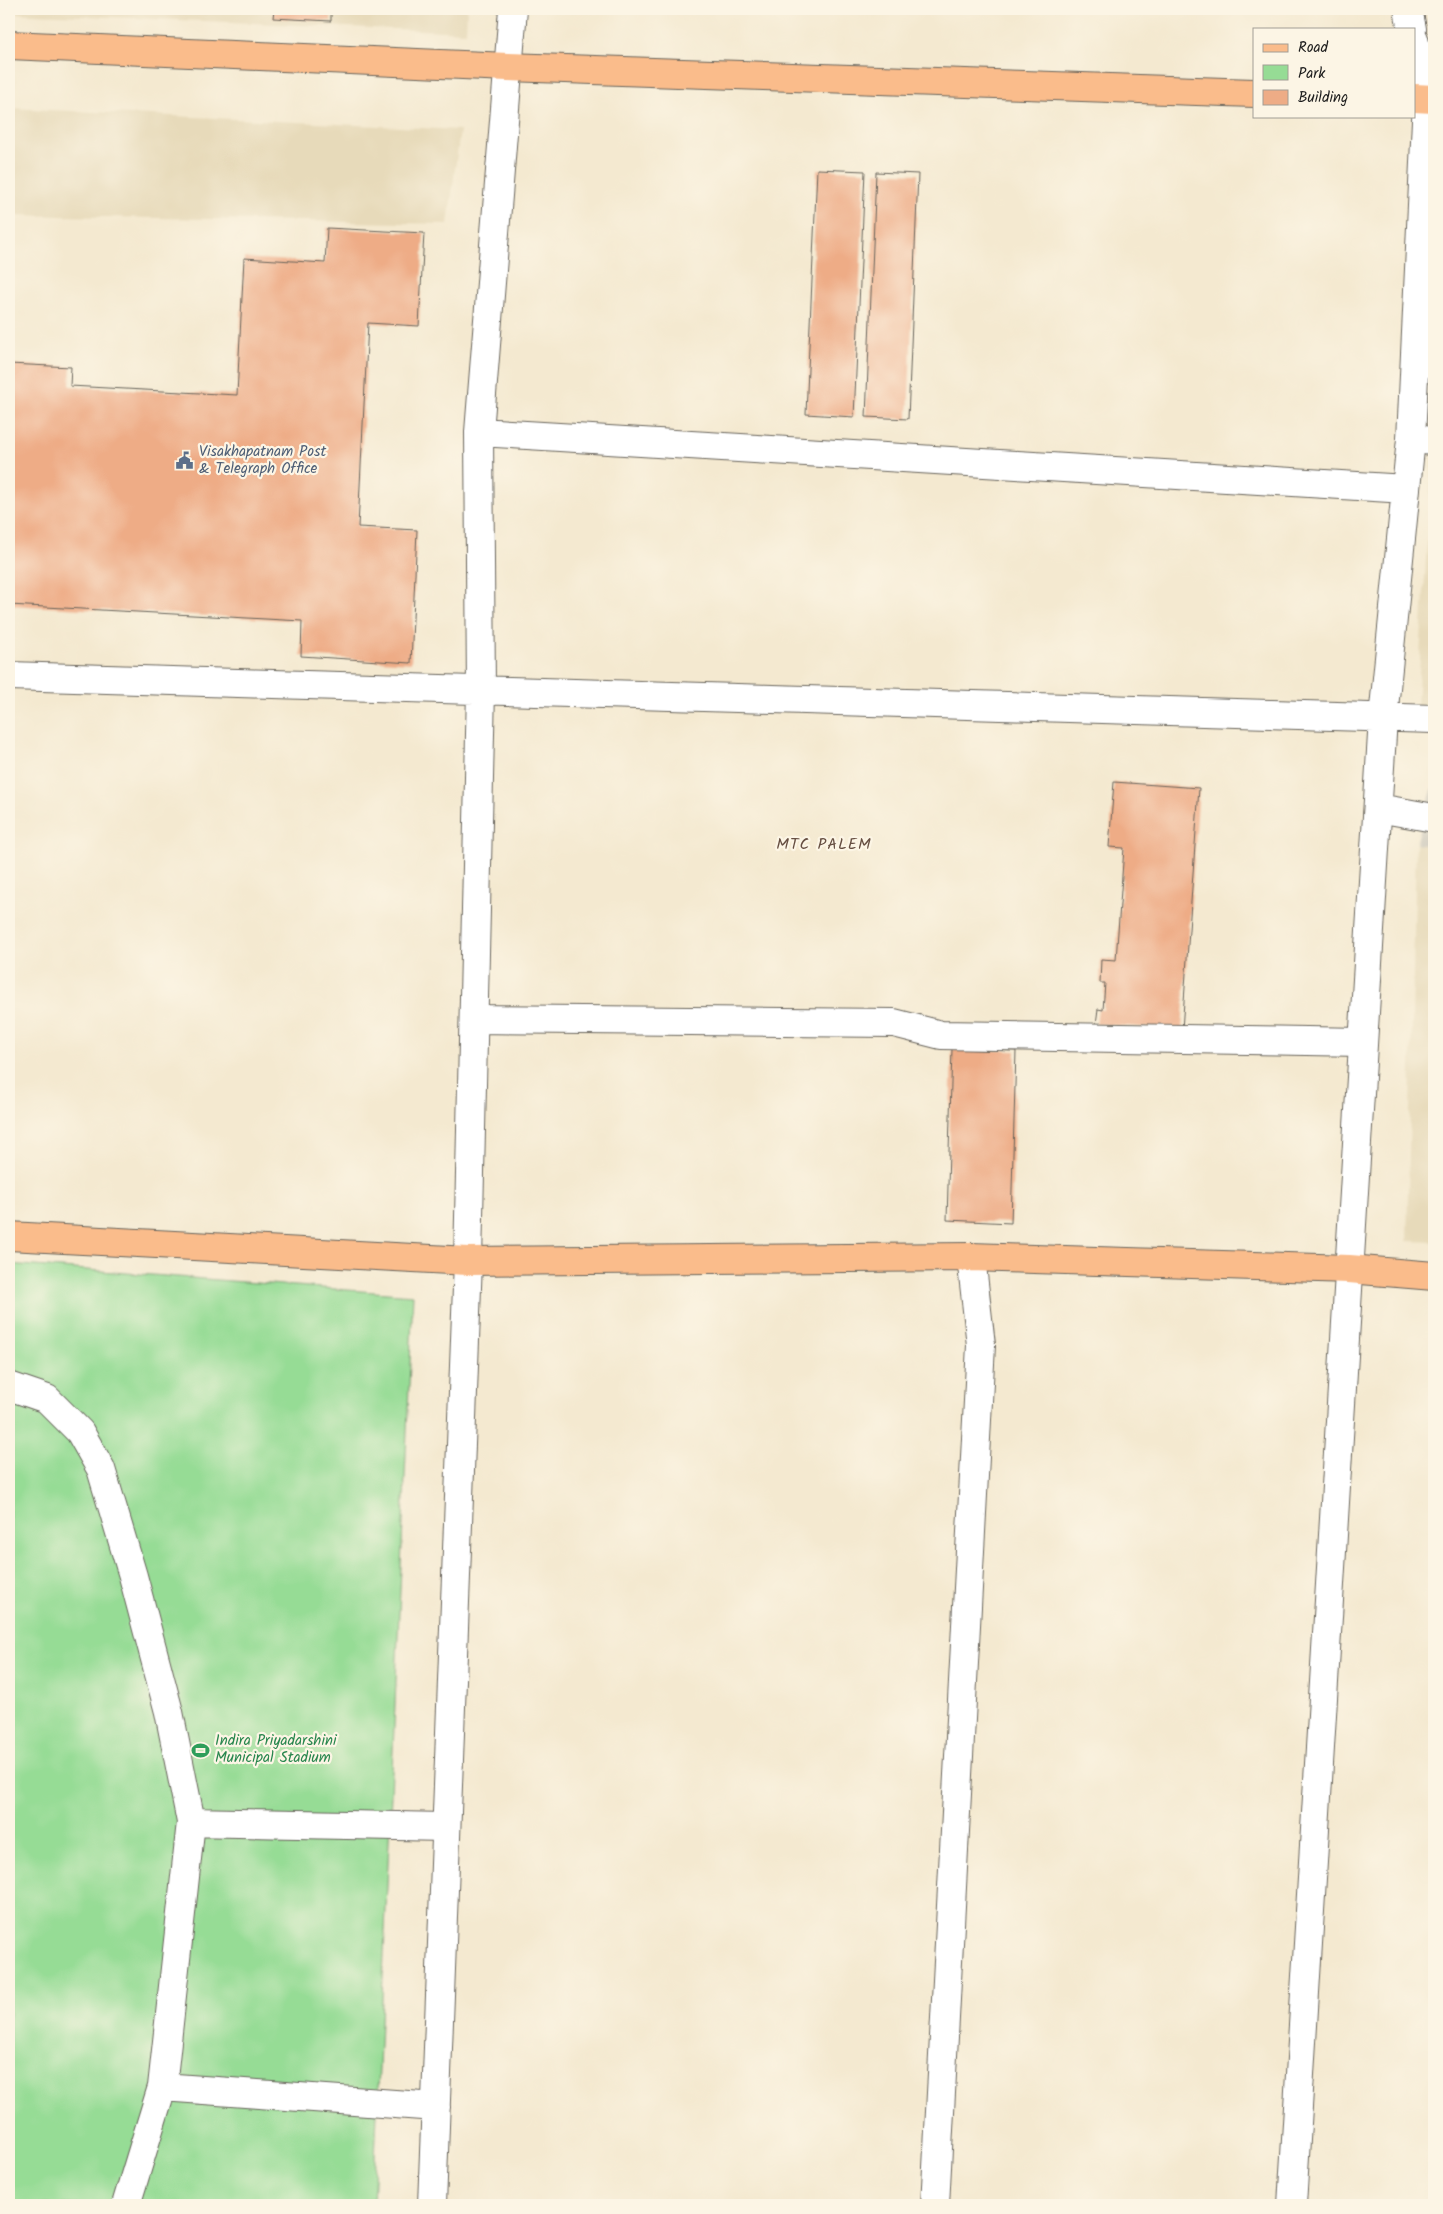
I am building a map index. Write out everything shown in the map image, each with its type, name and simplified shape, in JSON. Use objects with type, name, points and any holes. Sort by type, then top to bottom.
[{"type":"main road","points":[[9,44],[508,67],[1253,93]]},
{"type":"main road","points":[[9,1236],[468,1261],[970,1257],[1349,1269],[1434,1276]]},
{"type":"street","points":[[432,2205],[468,1261],[481,690],[479,432],[513,9]]},
{"type":"street","points":[[1408,9],[1412,28]]},
{"type":"street","points":[[1292,2205],[1383,718],[1406,489],[1423,440],[1425,99],[1416,50]]},
{"type":"street","points":[[479,432],[1406,489]]},
{"type":"street","points":[[9,676],[1434,720]]},
{"type":"street","points":[[1378,808],[1434,818]]},
{"type":"street","points":[[474,1019],[894,1022],[941,1035],[1363,1042]]},
{"type":"street","points":[[934,2205],[981,1345],[970,1257]]},
{"type":"street","points":[[9,1386],[47,1399],[80,1432],[101,1469],[133,1576],[169,1712],[191,1822],[162,2087],[126,2205]]},
{"type":"street","points":[[191,1822],[446,1827]]},
{"type":"street","points":[[162,2087],[436,2107]]},
{"type":"shaded area","points":[[9,9],[467,9],[466,32],[9,13]]},
{"type":"shaded area","points":[[9,108],[460,130],[448,224],[9,215]]},
{"type":"shaded area","points":[[1434,429],[1434,707],[1417,706]]},
{"type":"shaded area","points":[[1434,783],[1434,847],[1416,844]]},
{"type":"shaded area","points":[[1416,844],[1434,847],[1434,1242],[1407,1241]]},
{"type":"green space","name":"Indira Priyadarshini Municipal Stadium","points":[[9,1264],[413,1295],[373,2205],[9,2205]]},
{"type":"building","points":[[274,9],[331,9],[331,21],[273,18]]},
{"type":"building","points":[[817,169],[865,171],[854,417],[806,414]]},
{"type":"building","points":[[876,172],[918,174],[908,419],[866,417]]},
{"type":"building","name":"Visakhapatnam Post & Telegraph Office","points":[[327,228],[424,233],[419,326],[368,323],[358,527],[417,530],[411,663],[301,656],[302,621],[9,605],[9,364],[71,367],[70,386],[237,395],[244,258],[325,263]]},
{"type":"building","points":[[1114,782],[1199,788],[1182,1030],[1096,1024],[1098,1009],[1103,1010],[1105,983],[1100,983],[1101,959],[1116,960],[1124,848],[1109,847]]},
{"type":"building","points":[[952,1049],[1016,1051],[1011,1223],[947,1220]]},
{"type":"place","name":"Visakhapatnam Post & Telegraph Office","points":[[185,461]]},
{"type":"place","name":"Indira Priyadarshini Municipal Stadium","points":[[201,1750]]},
{"type":"district","name":"MTC PALEM","points":[[824,844]]}]
